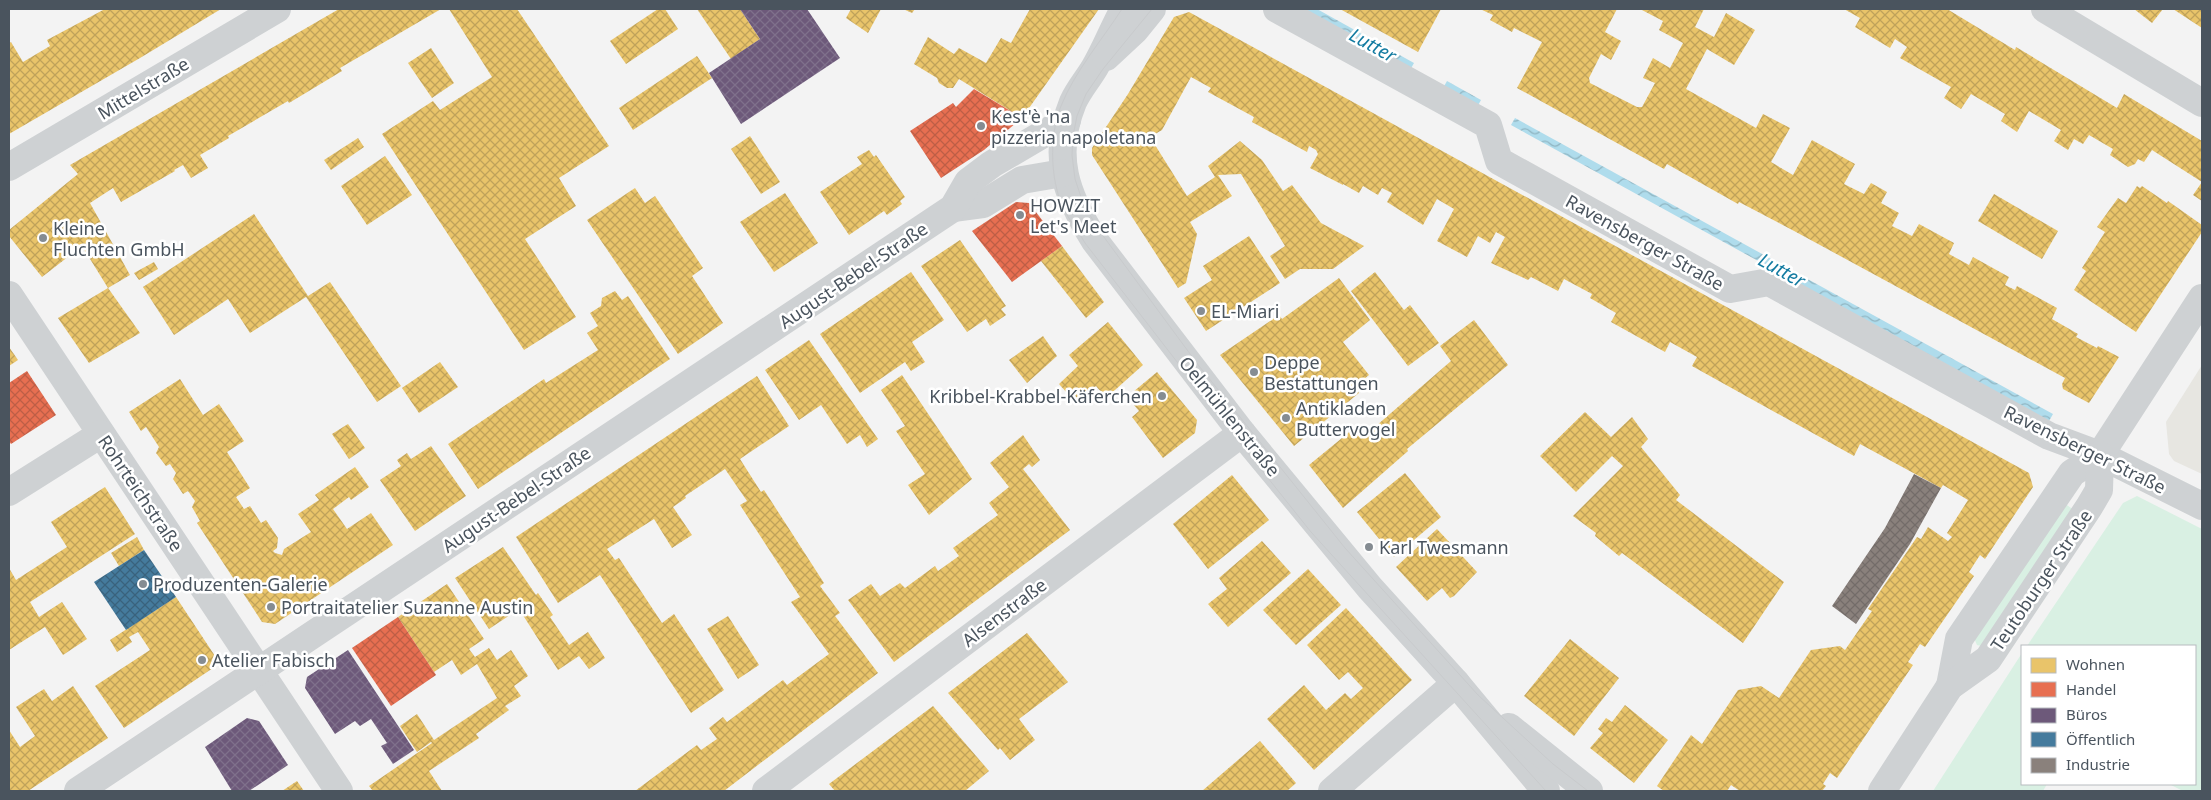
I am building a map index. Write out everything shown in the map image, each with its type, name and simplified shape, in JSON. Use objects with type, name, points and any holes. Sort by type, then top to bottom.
[{"type":"street","name":"Mittelstraße","points":[[9,167],[277,9]]},
{"type":"street","points":[[1067,120],[1082,85],[1095,66],[1124,9]]},
{"type":"street","points":[[1095,66],[1135,30],[1152,9]]},
{"type":"street","name":"Ravensberger Straße","points":[[1277,9],[1488,125],[1499,161],[1730,289],[1769,282],[2049,436],[2100,455],[2202,506]]},
{"type":"street","points":[[2045,9],[2202,103]]},
{"type":"street","name":"Oelmühlenstraße","points":[[1067,120],[1062,156],[1063,173],[1077,213],[1095,242],[1242,433],[1370,588],[1456,683],[1546,791]]},
{"type":"street","name":"August-Bebel-Straße","points":[[953,208],[968,182],[992,164],[1067,120]]},
{"type":"street","name":"August-Bebel-Straße","points":[[78,791],[953,208],[983,204],[1022,180],[1063,173]]},
{"type":"street","name":"Rohrteichstraße","points":[[9,295],[339,791]]},
{"type":"street","points":[[2100,455],[2202,298]]},
{"type":"street","name":"Alsenstraße","points":[[766,791],[1242,433]]},
{"type":"street","points":[[9,492],[102,434]]},
{"type":"street","name":"Teutoburger Straße","points":[[1882,791],[1950,686],[1988,659],[2089,507],[2099,490],[2100,455]]},
{"type":"street","points":[[1332,791],[1456,683]]},
{"type":"street","name":"Oelmühlenstraße","points":[[1456,683],[1553,764],[1589,791]]},
{"type":"shaded area","points":[[2202,365],[2202,474],[2174,461],[2169,454],[2166,422]]},
{"type":"green space","points":[[2137,496],[2202,529],[2202,791],[2183,791],[2171,785],[2196,785],[2196,645],[2028,645],[2123,503]]},
{"type":"green space","points":[[2064,503],[2074,510],[1981,646],[1977,645],[1974,638]]},
{"type":"green space","points":[[2021,655],[2021,785],[2046,785],[2043,791],[1933,791]]},
{"type":"water","name":"Lutter","points":[[1299,9],[1317,9],[1414,63],[1410,70]]},
{"type":"water","points":[[1447,81],[1481,100],[1477,107],[1443,88]]},
{"type":"water","name":"Lutter","points":[[1515,118],[2053,414],[2049,421],[1511,125]]},
{"type":"building: Wohnen","points":[[105,9],[221,9],[9,134],[9,43],[11,42],[23,62],[50,46],[47,40]]},
{"type":"building: Wohnen","points":[[339,9],[441,9],[340,68],[342,71],[289,103],[288,101],[228,136],[229,138],[200,155],[208,168],[191,178],[183,165],[121,202],[113,188],[90,203],[130,275],[108,288],[82,246],[42,277],[9,236],[9,230],[78,174],[70,165]]},
{"type":"building: Wohnen","points":[[449,9],[517,9],[609,146],[559,178],[576,206],[525,239],[576,317],[524,350],[382,134],[433,101],[440,110],[492,77]]},
{"type":"building: Wohnen","points":[[658,9],[665,9],[678,29],[626,64],[610,41]]},
{"type":"building: Wohnen","points":[[697,9],[740,9],[760,39],[731,59]]},
{"type":"building: Wohnen","points":[[851,9],[881,9],[868,33],[846,18]]},
{"type":"building: Wohnen","points":[[903,9],[915,9],[912,13]]},
{"type":"building: Wohnen","points":[[1030,9],[1099,9],[1022,118],[959,79],[953,88],[947,88],[939,83],[937,78],[914,64],[928,37],[954,54],[959,48],[986,63],[1001,38],[1011,43]]},
{"type":"building: Wohnen","points":[[1340,9],[1441,9],[1418,52]]},
{"type":"building: Wohnen","points":[[1480,9],[1617,9],[1605,32],[1621,41],[1611,60],[1601,54],[1589,78],[1590,83],[1637,107],[1642,107],[1655,83],[1643,78],[1653,58],[1670,68],[1683,43],[1659,30],[1663,21],[1640,9],[1704,9],[1695,27],[1714,37],[1726,13],[1755,30],[1734,65],[1707,49],[1686,89],[1756,128],[1763,114],[1790,128],[1771,162],[1793,175],[1812,140],[1855,164],[1844,184],[1864,194],[1871,183],[1887,192],[1881,203],[1899,213],[1892,226],[1912,236],[1919,224],[1954,243],[1949,254],[1969,265],[1973,257],[2009,277],[2005,285],[2015,290],[2017,286],[2057,308],[2052,319],[2078,334],[2076,337],[2119,357],[2089,403],[2063,389],[2062,384],[2065,378],[1796,232],[1739,202],[1738,204],[1667,164],[1664,169],[1517,88],[1542,42],[1514,28],[1512,32],[1490,20],[1493,15]]},
{"type":"building: Wohnen","points":[[1844,9],[1947,9],[2015,50],[2016,47],[2117,108],[2124,94],[2202,141],[2202,182],[2152,150],[2144,162],[2138,159],[2135,164],[2128,167],[2110,155],[2113,149],[2089,135],[2083,144],[2074,139],[2068,150],[2054,141],[2061,130],[2029,111],[2017,132],[2001,121],[2005,114],[1971,94],[1961,109],[1944,98],[1951,87],[1900,58],[1907,47],[1895,39],[1890,48],[1855,27],[1860,18]]},
{"type":"building: Wohnen","points":[[2134,9],[2163,9],[2152,23]]},
{"type":"building: Wohnen","points":[[2173,9],[2202,9],[2202,28]]},
{"type":"building: Wohnen","points":[[1189,12],[2029,473],[2033,487],[1985,559],[1980,555],[1969,572],[1974,576],[1925,647],[1920,644],[1908,662],[1913,665],[1837,778],[1830,773],[1823,784],[1826,786],[1822,791],[1740,791],[1731,785],[1727,791],[1664,791],[1657,786],[1691,735],[1702,744],[1738,690],[1761,686],[1779,698],[1811,650],[1840,646],[1845,650],[1872,611],[1868,609],[1917,537],[1921,539],[1928,527],[1948,541],[1952,537],[1947,533],[1968,500],[1943,485],[1941,488],[1860,444],[1854,456],[1692,366],[1697,357],[1670,342],[1665,352],[1611,322],[1616,313],[1590,298],[1592,294],[1564,279],[1558,291],[1531,277],[1528,280],[1491,263],[1505,237],[1496,232],[1490,243],[1478,236],[1467,257],[1437,241],[1454,209],[1437,199],[1423,225],[1387,202],[1392,193],[1382,188],[1378,195],[1363,186],[1359,193],[1343,185],[1310,168],[1318,154],[1316,150],[1309,146],[1307,152],[1252,122],[1254,117],[1208,92],[1211,88],[1191,77],[1162,130],[1150,137],[1187,196],[1215,177],[1208,166],[1240,141],[1262,160],[1283,191],[1292,185],[1321,223],[1364,246],[1333,269],[1300,269],[1285,279],[1270,256],[1285,246],[1241,174],[1218,175],[1232,196],[1190,222],[1197,234],[1186,283],[1178,288],[1092,155],[1092,148],[1128,94],[1174,17]]},
{"type":"building: Wohnen","points":[[431,48],[454,83],[432,98],[408,63]]},
{"type":"building: Wohnen","points":[[697,56],[712,78],[633,130],[619,108]]},
{"type":"building: Wohnen","points":[[750,136],[780,182],[761,194],[731,149]]},
{"type":"building: Wohnen","points":[[358,138],[364,147],[331,170],[324,160]]},
{"type":"building: Wohnen","points":[[869,150],[874,157],[876,155],[905,197],[900,201],[902,204],[887,215],[884,211],[849,235],[820,192],[862,164],[857,157]]},
{"type":"building: Wohnen","points":[[385,156],[412,195],[367,225],[341,186]]},
{"type":"building: Wohnen","points":[[2202,182],[2202,201],[2193,195]]},
{"type":"building: Wohnen","points":[[2137,186],[2140,188],[2142,186],[2167,203],[2168,201],[2202,225],[2202,232],[2136,332],[2074,290],[2086,271],[2082,268],[2105,232],[2097,227],[2118,198],[2126,203]]},
{"type":"building: Wohnen","points":[[635,188],[645,203],[655,196],[703,268],[692,276],[723,323],[678,354],[587,220]]},
{"type":"building: Wohnen","points":[[785,193],[818,243],[774,272],[740,222]]},
{"type":"building: Wohnen","points":[[1994,194],[2058,231],[2042,259],[1978,221]]},
{"type":"building: Wohnen","points":[[254,214],[308,296],[330,282],[401,386],[377,402],[306,297],[250,333],[228,299],[174,335],[143,287]]},
{"type":"building: Wohnen","points":[[1249,236],[1280,283],[1206,331],[1184,298],[1212,280],[1203,266]]},
{"type":"building: Wohnen","points":[[960,240],[1006,306],[1001,309],[1006,315],[990,326],[986,319],[967,332],[921,266]]},
{"type":"building: Wohnen","points":[[1062,246],[1104,302],[1086,318],[1041,261]]},
{"type":"building: Wohnen","points":[[154,262],[158,269],[139,280],[134,273]]},
{"type":"building: Wohnen","points":[[911,272],[944,320],[912,342],[925,362],[911,371],[905,362],[860,393],[820,334]]},
{"type":"building: Wohnen","points":[[1375,272],[1404,310],[1410,305],[1439,343],[1408,366],[1351,291]]},
{"type":"building: Wohnen","points":[[1339,278],[1370,320],[1343,342],[1369,375],[1354,387],[1359,393],[1294,446],[1220,355],[1279,315],[1282,319]]},
{"type":"building: Wohnen","points":[[108,288],[140,333],[89,363],[58,318]]},
{"type":"building: Wohnen","points":[[615,291],[622,300],[628,296],[670,359],[478,489],[448,444],[544,379],[546,383],[598,350],[587,333],[598,326],[590,313],[601,306],[602,298]]},
{"type":"building: Wohnen","points":[[1474,320],[1508,365],[1407,449],[1408,451],[1343,508],[1309,465],[1353,429],[1361,439],[1451,361],[1440,346]]},
{"type":"building: Wohnen","points":[[1108,322],[1143,365],[1106,398],[1096,386],[1076,403],[1059,384],[1078,366],[1069,355]]},
{"type":"building: Wohnen","points":[[1043,336],[1057,356],[1027,383],[1009,360]]},
{"type":"building: Wohnen","points":[[809,340],[878,439],[867,447],[860,435],[847,444],[821,405],[799,420],[765,370]]},
{"type":"building: Wohnen","points":[[9,347],[18,360],[9,366]]},
{"type":"building: Wohnen","points":[[440,362],[458,387],[419,413],[402,388]]},
{"type":"building: Wohnen","points":[[1157,372],[1197,420],[1195,433],[1163,458],[1132,417],[1139,411],[1127,397]]},
{"type":"building: Wohnen","points":[[902,375],[972,479],[929,515],[908,485],[925,474],[896,431],[905,426],[881,390]]},
{"type":"building: Wohnen","points":[[757,376],[789,426],[740,459],[761,492],[764,490],[824,583],[820,586],[840,613],[835,616],[878,673],[724,791],[635,791],[697,745],[701,750],[717,739],[709,728],[723,717],[727,722],[783,680],[787,685],[829,654],[791,602],[800,597],[740,505],[747,501],[725,469],[685,496],[686,498],[673,507],[692,535],[672,548],[654,519],[607,549],[615,560],[619,558],[662,623],[674,614],[724,690],[691,713],[600,575],[558,603],[516,537]]},
{"type":"building: Wohnen","points":[[180,379],[203,415],[219,404],[244,441],[227,452],[250,488],[236,497],[244,509],[250,506],[261,523],[266,520],[278,538],[277,548],[273,551],[275,553],[282,555],[284,549],[311,532],[298,514],[319,500],[315,495],[355,467],[369,487],[351,500],[349,497],[333,509],[347,529],[371,513],[393,545],[275,624],[262,622],[197,523],[200,521],[192,507],[195,501],[188,491],[183,494],[173,479],[176,473],[170,464],[166,466],[156,453],[159,447],[146,427],[141,431],[129,412]]},
{"type":"building: Wohnen","points":[[1585,412],[1611,437],[1632,417],[1648,439],[1641,447],[1680,495],[1676,500],[1784,582],[1743,643],[1622,553],[1619,556],[1595,536],[1596,533],[1573,516],[1623,466],[1612,456],[1576,492],[1540,456]]},
{"type":"building: Wohnen","points":[[348,424],[365,448],[349,459],[332,434]]},
{"type":"building: Wohnen","points":[[1023,435],[1040,460],[1032,467],[1029,464],[1023,469],[1070,530],[894,662],[848,600],[871,584],[880,596],[900,583],[905,588],[935,566],[938,571],[959,556],[953,548],[998,515],[989,503],[1009,487],[990,463]]},
{"type":"building: Wohnen","points":[[431,446],[466,496],[415,531],[380,480],[401,466],[397,460],[407,453],[411,459]]},
{"type":"building: Wohnen","points":[[1405,473],[1441,517],[1394,557],[1357,512]]},
{"type":"building: Wohnen","points":[[1232,475],[1269,520],[1208,569],[1173,524]]},
{"type":"building: Wohnen","points":[[105,487],[135,534],[30,602],[39,617],[62,602],[87,639],[63,655],[45,627],[9,650],[9,568],[16,580],[67,547],[51,522]]},
{"type":"building: Wohnen","points":[[1437,529],[1477,572],[1454,596],[1450,598],[1442,588],[1427,601],[1396,567]]},
{"type":"building: Wohnen","points":[[137,537],[144,550],[119,566],[111,553]]},
{"type":"building: Wohnen","points":[[1262,541],[1291,573],[1228,627],[1208,604],[1227,589],[1219,578]]},
{"type":"building: Wohnen","points":[[503,547],[536,595],[538,593],[553,615],[550,617],[569,645],[588,632],[605,658],[589,669],[579,656],[558,670],[519,609],[489,629],[455,578]]},
{"type":"building: Wohnen","points":[[1308,569],[1341,605],[1296,645],[1263,610]]},
{"type":"building: Wohnen","points":[[447,584],[484,639],[469,649],[475,657],[489,648],[497,660],[511,650],[528,676],[514,686],[521,696],[505,706],[509,710],[476,734],[479,738],[429,771],[442,791],[373,791],[369,786],[432,743],[417,752],[400,726],[417,714],[434,740],[497,698],[477,664],[461,675],[452,660],[434,672],[398,617]]},
{"type":"building: Wohnen","points":[[176,597],[215,656],[213,668],[124,728],[95,686],[150,650],[138,632],[129,637],[132,642],[117,652],[110,640]]},
{"type":"building: Wohnen","points":[[1346,608],[1412,680],[1314,770],[1267,719],[1304,685],[1326,710],[1345,693],[1351,699],[1363,688],[1348,672],[1339,680],[1307,645]]},
{"type":"building: Wohnen","points":[[728,616],[759,665],[738,679],[707,629]]},
{"type":"building: Wohnen","points":[[1027,633],[1068,682],[1019,719],[1035,740],[1010,760],[1000,748],[998,750],[948,693]]},
{"type":"building: Wohnen","points":[[1570,639],[1619,678],[1574,736],[1524,696]]},
{"type":"building: Wohnen","points":[[73,686],[108,738],[28,791],[9,791],[9,730],[20,747],[35,736],[16,707],[44,689],[52,701]]},
{"type":"building: Wohnen","points":[[1625,705],[1668,740],[1634,783],[1590,748],[1603,733],[1598,729],[1606,718],[1612,722]]},
{"type":"building: Wohnen","points":[[933,706],[989,771],[965,791],[835,791],[829,784]]},
{"type":"building: Wohnen","points":[[1260,741],[1296,783],[1287,791],[1202,791]]},
{"type":"building: Wohnen","points":[[297,781],[304,791],[282,791]]},
{"type":"building: Handel","points":[[974,89],[1022,118],[984,150],[941,178],[910,131],[953,103],[956,107]]},
{"type":"building: Handel","points":[[1016,202],[1029,203],[1062,246],[1012,282],[972,231]]},
{"type":"building: Handel","points":[[27,371],[56,415],[11,444],[9,441],[9,383]]},
{"type":"building: Handel","points":[[398,617],[436,675],[391,706],[352,648]]},
{"type":"building: Büros","points":[[740,9],[807,9],[840,58],[741,124],[709,73],[760,39]]},
{"type":"building: Büros","points":[[348,650],[414,750],[393,764],[381,746],[387,743],[371,719],[360,726],[355,721],[335,734],[305,688],[307,677]]},
{"type":"building: Büros","points":[[247,718],[259,721],[288,765],[249,791],[232,791],[205,747]]},
{"type":"building: Öffentlich","points":[[144,550],[176,597],[126,630],[94,582]]},
{"type":"building: Industrie","points":[[1914,474],[1941,488],[1910,544],[1856,624],[1832,606],[1885,528]]},
{"type":"tram line","points":[[1122,9],[1074,80],[1057,117],[1053,140],[1054,177],[1065,211],[1085,243],[1311,532],[1546,791]]},
{"type":"tram line","points":[[1152,9],[1103,69],[1086,94],[1077,116],[1072,155],[1075,179],[1083,203],[1098,229],[1199,366],[1345,548],[1478,695],[1553,764],[1588,791]]},
{"type":"place","name":"Kest'è 'na pizzeria napoletana","points":[[981,126]]},
{"type":"place","name":"HOWZIT Let's Meet","points":[[1020,215]]},
{"type":"place","name":"Kleine Fluchten GmbH","points":[[43,238]]},
{"type":"place","name":"EL-Miari","points":[[1201,311]]},
{"type":"place","name":"Deppe Bestattungen","points":[[1254,372]]},
{"type":"place","name":"Kribbel-Krabbel-Käferchen","points":[[1162,396]]},
{"type":"place","name":"Antikladen Buttervogel","points":[[1286,418]]},
{"type":"place","name":"Karl Twesmann","points":[[1369,547]]},
{"type":"place","name":"Produzenten-Galerie","points":[[143,584]]},
{"type":"place","name":"Portraitatelier Suzanne Austin","points":[[271,607]]},
{"type":"place","name":"Atelier Fabisch","points":[[202,660]]}]
